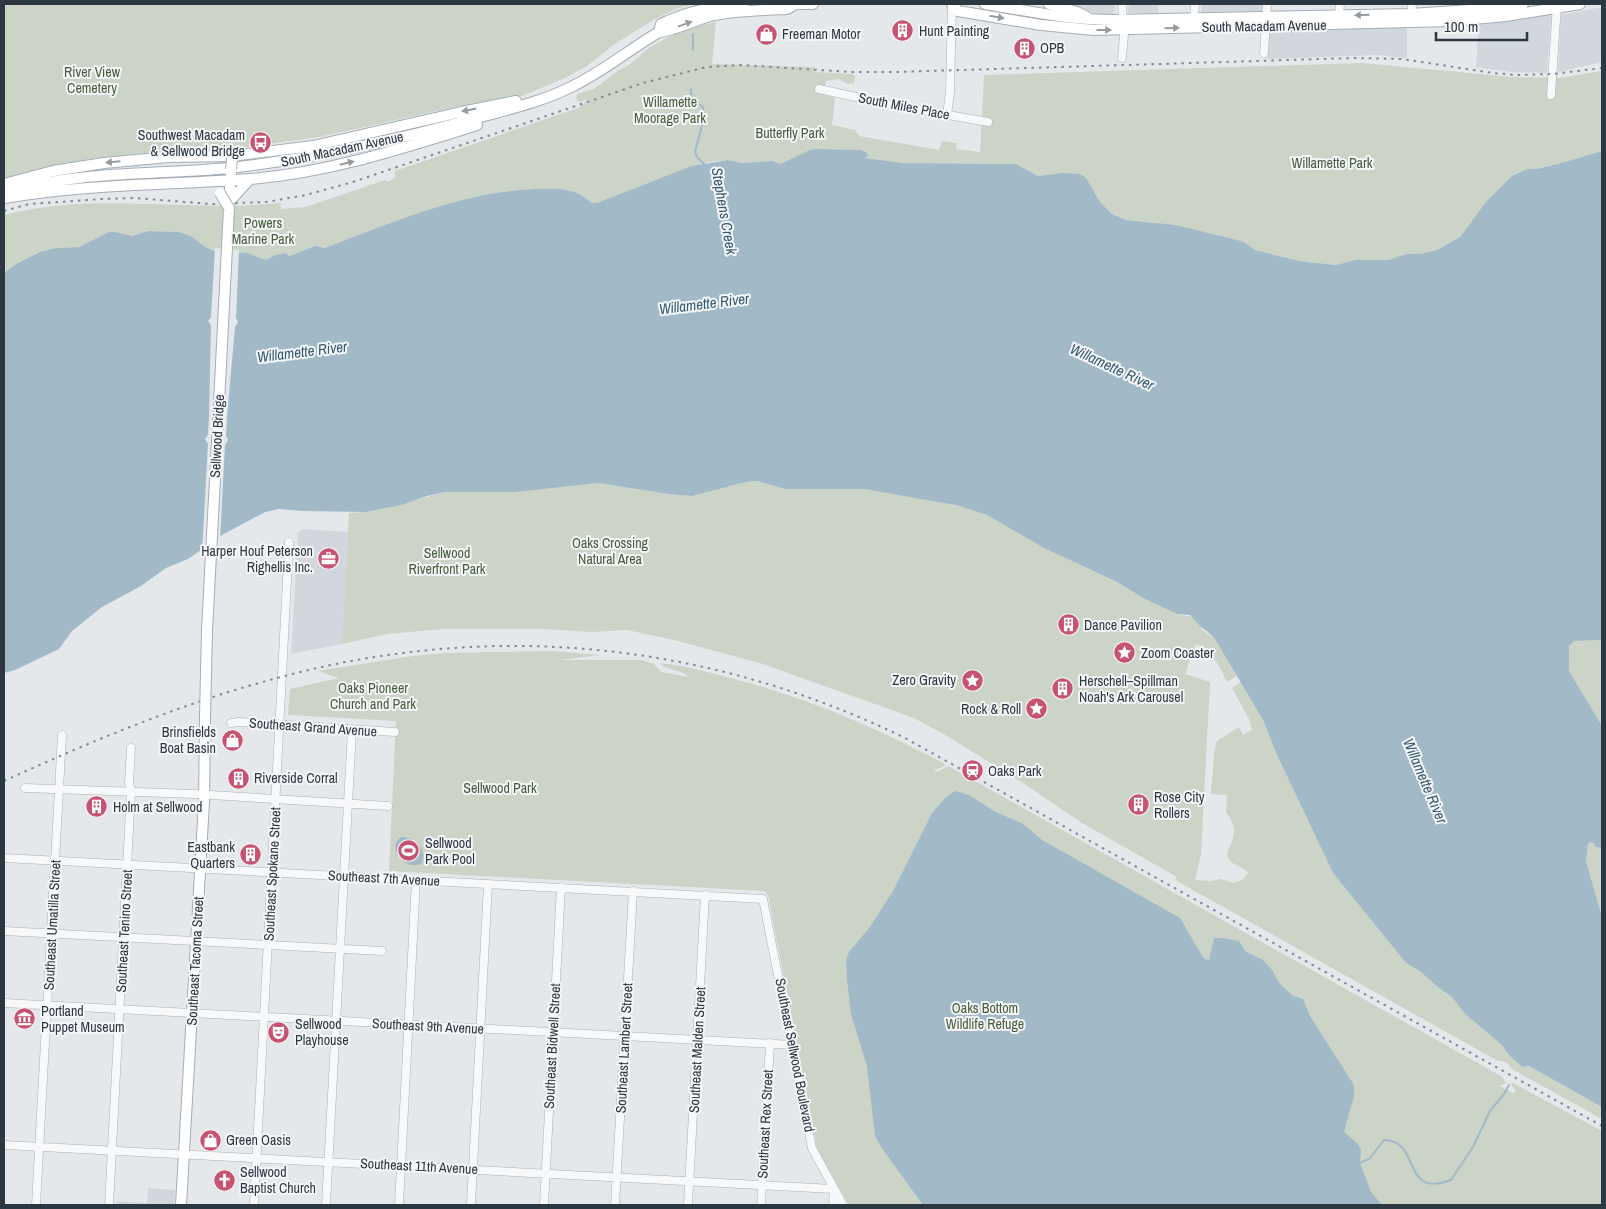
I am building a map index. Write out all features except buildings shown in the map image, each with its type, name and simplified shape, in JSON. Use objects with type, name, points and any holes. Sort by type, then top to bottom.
[{"type":"main road","name":"South Macadam Avenue","points":[[659,32],[661,24],[697,10],[744,4]]},
{"type":"main road","name":"South Macadam Avenue","points":[[4,192],[45,183],[90,177],[216,169],[278,162],[380,142],[500,112],[573,86],[659,32],[666,32],[692,21],[746,11],[787,9],[795,4],[813,4]]},
{"type":"main road","name":"South Macadam Avenue","points":[[951,4],[958,11],[1041,25],[1080,29],[1194,18],[1266,21],[1339,15],[1411,13],[1506,16],[1557,6],[1580,4]]},
{"type":"main road","name":"South Macadam Avenue","points":[[985,4],[1040,14],[1123,25],[1266,21],[1411,13],[1523,4]]},
{"type":"main road","points":[[1048,4],[1077,12],[1093,20]]},
{"type":"main road","points":[[711,16],[711,12],[718,6]]},
{"type":"main road","points":[[4,184],[53,171],[104,163],[168,157],[232,157],[313,146],[457,112],[522,100],[534,101]]},
{"type":"main road","points":[[4,198],[39,192],[116,186],[203,183],[299,172],[358,160],[415,144],[494,119],[500,112]]},
{"type":"main road","name":"Sellwood Bridge","points":[[205,717],[207,630],[232,157]]},
{"type":"main road","points":[[203,183],[215,188],[229,205],[250,179]]},
{"type":"main road","name":"Southeast Tacoma Street","points":[[181,1205],[204,795],[205,717]]},
{"type":"street","points":[[947,115],[950,92],[951,4]]},
{"type":"street","points":[[1122,4],[1122,58]]},
{"type":"street","points":[[1194,18],[1195,4]]},
{"type":"street","points":[[1264,53],[1267,4]]},
{"type":"street","points":[[1339,15],[1340,4]]},
{"type":"street","points":[[1551,94],[1557,6]]},
{"type":"street","name":"South Miles Place","points":[[819,89],[897,106],[988,122]]},
{"type":"street","name":"Southeast Spokane Street","points":[[254,1205],[290,542]]},
{"type":"street","name":"Southeast Grand Avenue","points":[[231,723],[246,722],[280,726],[395,732]]},
{"type":"street","points":[[326,1205],[352,730]]},
{"type":"street","name":"Southeast Umatilla Street","points":[[36,1205],[62,735]]},
{"type":"street","name":"Southeast Tenino Street","points":[[109,1205],[131,791],[129,783],[131,748]]},
{"type":"street","points":[[25,788],[131,791],[388,806]]},
{"type":"street","name":"Southeast 7th Avenue","points":[[4,858],[763,899]]},
{"type":"street","points":[[399,1205],[416,880]]},
{"type":"street","points":[[471,1205],[488,884]]},
{"type":"street","name":"Southeast Bidwell Street","points":[[544,1205],[561,887]]},
{"type":"street","name":"Southeast Lambert Street","points":[[615,1205],[633,891]]},
{"type":"street","name":"Southeast Malden Street","points":[[688,1205],[705,895]]},
{"type":"street","name":"Southeast Sellwood Boulevard","points":[[763,899],[812,1148],[843,1205]]},
{"type":"street","points":[[4,931],[382,951]]},
{"type":"street","name":"Southeast 9th Avenue","points":[[4,1003],[793,1045]]},
{"type":"street","name":"Southeast Rex Street","points":[[761,1205],[770,1044]]},
{"type":"street","name":"Southeast 11th Avenue","points":[[4,1145],[834,1189]]},
{"type":"street","points":[[834,1189],[834,1205]]},
{"type":"shaded area","points":[[1060,4],[1115,4],[1112,15],[1098,14]]},
{"type":"shaded area","points":[[1129,4],[1158,4],[1158,13],[1128,13]]},
{"type":"shaded area","points":[[1202,4],[1262,4],[1262,11],[1201,12]]},
{"type":"shaded area","points":[[1602,7],[1602,62],[1558,72],[1561,15]]},
{"type":"shaded area","points":[[1547,14],[1551,16],[1547,73],[1511,72],[1476,67],[1479,23]]},
{"type":"shaded area","points":[[1407,27],[1407,58],[1376,55],[1267,59],[1268,30]]},
{"type":"shaded area","points":[[303,529],[348,532],[342,644],[291,654],[298,532]]},
{"type":"shaded area","points":[[148,1188],[175,1190],[175,1205],[116,1205],[117,1201],[147,1203]]},
{"type":"green space","name":"River View Cemetery","points":[[4,4],[696,4],[678,8],[655,19],[616,43],[587,66],[565,78],[522,96],[455,107],[319,137],[219,151],[186,149],[104,157],[59,164],[4,180]]},
{"type":"green space","name":"Willamette Park","points":[[716,22],[712,64],[815,67],[815,72],[852,74],[855,76],[854,83],[848,84],[838,79],[826,81],[824,95],[835,98],[832,125],[855,130],[859,136],[939,150],[942,141],[957,143],[956,149],[980,152],[984,75],[1362,63],[1512,77],[1559,78],[1602,71],[1602,151],[1537,169],[1527,169],[1512,176],[1486,202],[1460,237],[1437,250],[1420,254],[1406,254],[1388,260],[1355,260],[1336,265],[1299,261],[1255,250],[1244,242],[1211,233],[1150,222],[1126,220],[1112,214],[1105,207],[1088,181],[1062,173],[1038,176],[1016,164],[903,163],[865,158],[868,156],[861,150],[820,149],[781,164],[772,161],[742,163],[728,160],[708,162],[597,203],[592,203],[574,192],[557,189],[534,189],[479,196],[427,210],[325,248],[315,246],[288,256],[285,253],[275,255],[266,260],[247,253],[216,252],[191,236],[179,232],[148,231],[132,236],[109,232],[79,247],[56,248],[40,252],[16,264],[4,273],[4,215],[73,204],[108,203],[210,206],[280,203],[281,209],[306,207],[385,180],[388,182],[395,178],[395,171],[578,108],[589,99],[579,102],[576,98],[577,94],[594,89],[619,70],[628,66],[650,47],[683,30]]},
{"type":"green space","points":[[757,481],[785,489],[864,489],[941,501],[973,510],[987,515],[1044,548],[1117,582],[1145,599],[1177,614],[1192,617],[1201,629],[1215,639],[1237,676],[1227,682],[1211,654],[1196,644],[1185,674],[1210,682],[1201,855],[1195,880],[1211,881],[1221,879],[1234,883],[1243,879],[1248,873],[1232,863],[1228,858],[1227,854],[1234,835],[1234,828],[1226,812],[1227,795],[1211,794],[1214,752],[1217,741],[1239,727],[1243,735],[1252,730],[1249,719],[1232,688],[1241,682],[1263,720],[1277,755],[1333,873],[1406,963],[1421,972],[1452,997],[1465,1014],[1503,1046],[1523,1067],[1529,1066],[1602,1107],[1602,1119],[1512,1069],[1503,1061],[1498,1061],[1175,880],[1177,877],[1082,823],[1023,783],[914,718],[760,663],[674,640],[627,630],[592,632],[541,629],[443,629],[387,634],[342,644],[349,513],[384,509],[445,492],[496,492],[599,483],[692,496]]},
{"type":"green space","points":[[1602,640],[1602,726],[1569,671],[1569,646],[1574,641]]},
{"type":"green space","name":"Oaks Bottom Wildlife Refuge","points":[[552,651],[600,655],[560,660],[640,660],[654,664],[661,672],[689,677],[659,663],[676,665],[783,693],[865,725],[945,764],[943,767],[934,770],[937,772],[948,766],[1501,1076],[1506,1083],[1500,1086],[1513,1093],[1516,1092],[1511,1084],[1513,1083],[1602,1131],[1602,1205],[849,1205],[817,1148],[768,895],[764,891],[389,871],[396,721],[288,715],[290,689],[339,678],[318,671],[413,656],[447,653]]},
{"type":"green space","points":[[1590,842],[1596,847],[1602,848],[1602,917],[1586,861],[1588,844]]},
{"type":"water","name":"Willamette River","points":[[810,150],[861,150],[867,153],[868,156],[865,158],[903,163],[1016,164],[1038,176],[1062,173],[1079,174],[1084,176],[1098,199],[1112,214],[1126,220],[1175,225],[1244,242],[1255,250],[1299,261],[1336,265],[1355,260],[1388,260],[1406,254],[1420,254],[1437,250],[1460,237],[1486,202],[1512,176],[1527,169],[1537,169],[1602,151],[1602,640],[1574,641],[1569,646],[1569,671],[1602,726],[1602,848],[1596,847],[1590,842],[1588,844],[1586,861],[1602,917],[1602,1107],[1529,1066],[1523,1067],[1503,1046],[1465,1014],[1452,997],[1421,972],[1406,963],[1333,873],[1277,755],[1263,720],[1215,639],[1190,615],[1177,614],[1145,599],[1117,582],[1044,548],[987,515],[956,505],[864,489],[785,489],[757,481],[692,496],[599,483],[514,492],[445,492],[401,505],[367,512],[279,509],[265,512],[222,535],[188,559],[166,568],[141,586],[102,607],[72,631],[59,649],[15,670],[4,673],[4,273],[16,264],[40,252],[56,248],[79,247],[109,232],[132,236],[148,231],[179,232],[191,236],[216,252],[247,253],[266,260],[275,255],[285,253],[289,256],[315,246],[325,248],[427,210],[479,196],[534,189],[557,189],[574,192],[592,203],[597,203],[692,166],[728,160],[742,163],[772,161],[781,164]]},
{"type":"water","points":[[955,791],[969,795],[994,811],[1023,824],[1042,840],[1180,918],[1204,959],[1209,960],[1214,938],[1223,938],[1239,941],[1246,952],[1263,960],[1272,970],[1280,984],[1293,996],[1303,999],[1310,1016],[1354,1085],[1354,1096],[1344,1132],[1358,1144],[1361,1150],[1360,1163],[1371,1192],[1382,1205],[923,1205],[875,1136],[867,1066],[851,1014],[846,960],[849,952],[870,927],[893,891],[932,813],[945,798]]},
{"type":"water","name":"Sellwood Park Pool","points":[[401,837],[411,839],[422,849],[423,859],[421,864],[409,864],[399,857],[395,847]]},
{"type":"pier","points":[[215,248],[239,250],[236,318],[238,322],[235,327],[227,417],[226,436],[228,440],[225,445],[220,540],[202,553],[208,444],[205,439],[208,435],[209,416],[211,325],[208,321],[211,317]]},
{"type":"waterway","name":"Stephens Creek","points":[[693,34],[693,50]]},
{"type":"waterway","name":"Stephens Creek","points":[[691,89],[691,99],[703,107],[704,118],[695,152],[705,165]]},
{"type":"waterway","points":[[1360,1163],[1370,1158],[1384,1140],[1396,1142],[1403,1149],[1417,1176],[1424,1182],[1435,1184],[1451,1180],[1473,1147],[1490,1111],[1509,1085]]},
{"type":"railway","points":[[4,211],[29,204],[102,199],[135,198],[212,204],[266,202],[306,195],[353,182],[643,83],[707,67],[741,65],[851,72],[896,72],[1354,58],[1402,59],[1517,75],[1553,74],[1602,68]]},
{"type":"railway","points":[[4,781],[140,723],[210,698],[281,677],[361,659],[440,649],[520,646],[599,650],[677,661],[754,680],[830,705],[905,738],[1602,1126]]},
{"type":"place","name":"Hunt Painting","points":[[903,31]]},
{"type":"place","name":"Freeman Motor","points":[[766,34]]},
{"type":"place","name":"OPB","points":[[1024,48]]},
{"type":"place","name":"Southwest Macadam & Sellwood Bridge","points":[[261,143]]},
{"type":"place","name":"Harper Houf Peterson Righellis Inc.","points":[[329,559]]},
{"type":"place","name":"Dance Pavilion","points":[[1068,625]]},
{"type":"place","name":"Zoom Coaster","points":[[1125,653]]},
{"type":"place","name":"Zero Gravity","points":[[972,680]]},
{"type":"place","name":"Herschell–Spillman Noah's Ark Carousel","points":[[1063,689]]},
{"type":"place","name":"Rock & Roll","points":[[1037,709]]},
{"type":"place","name":"Brinsfields Boat Basin","points":[[232,740]]},
{"type":"place","name":"Oaks Park","points":[[972,771]]},
{"type":"place","name":"Riverside Corral","points":[[238,778]]},
{"type":"place","name":"Rose City Rollers","points":[[1138,805]]},
{"type":"place","name":"Holm at Sellwood","points":[[97,807]]},
{"type":"place","name":"Sellwood Park Pool","points":[[409,851]]},
{"type":"place","name":"Eastbank Quarters","points":[[251,855]]},
{"type":"place","name":"Portland Puppet Museum","points":[[25,1019]]},
{"type":"place","name":"Sellwood Playhouse","points":[[279,1032]]},
{"type":"place","name":"Green Oasis","points":[[210,1140]]},
{"type":"place","name":"Sellwood Baptist Church","points":[[224,1180]]},
{"type":"park label","name":"Willamette Moorage Park","points":[[670,110]]},
{"type":"park label","name":"Butterfly Park","points":[[790,133]]},
{"type":"park label","name":"Powers Marine Park","points":[[263,232]]},
{"type":"park label","name":"Oaks Crossing Natural Area","points":[[610,552]]},
{"type":"park label","name":"Sellwood Riverfront Park","points":[[447,562]]},
{"type":"park label","name":"Oaks Pioneer Church and Park","points":[[373,696]]},
{"type":"park label","name":"Sellwood Park","points":[[500,788]]}]
